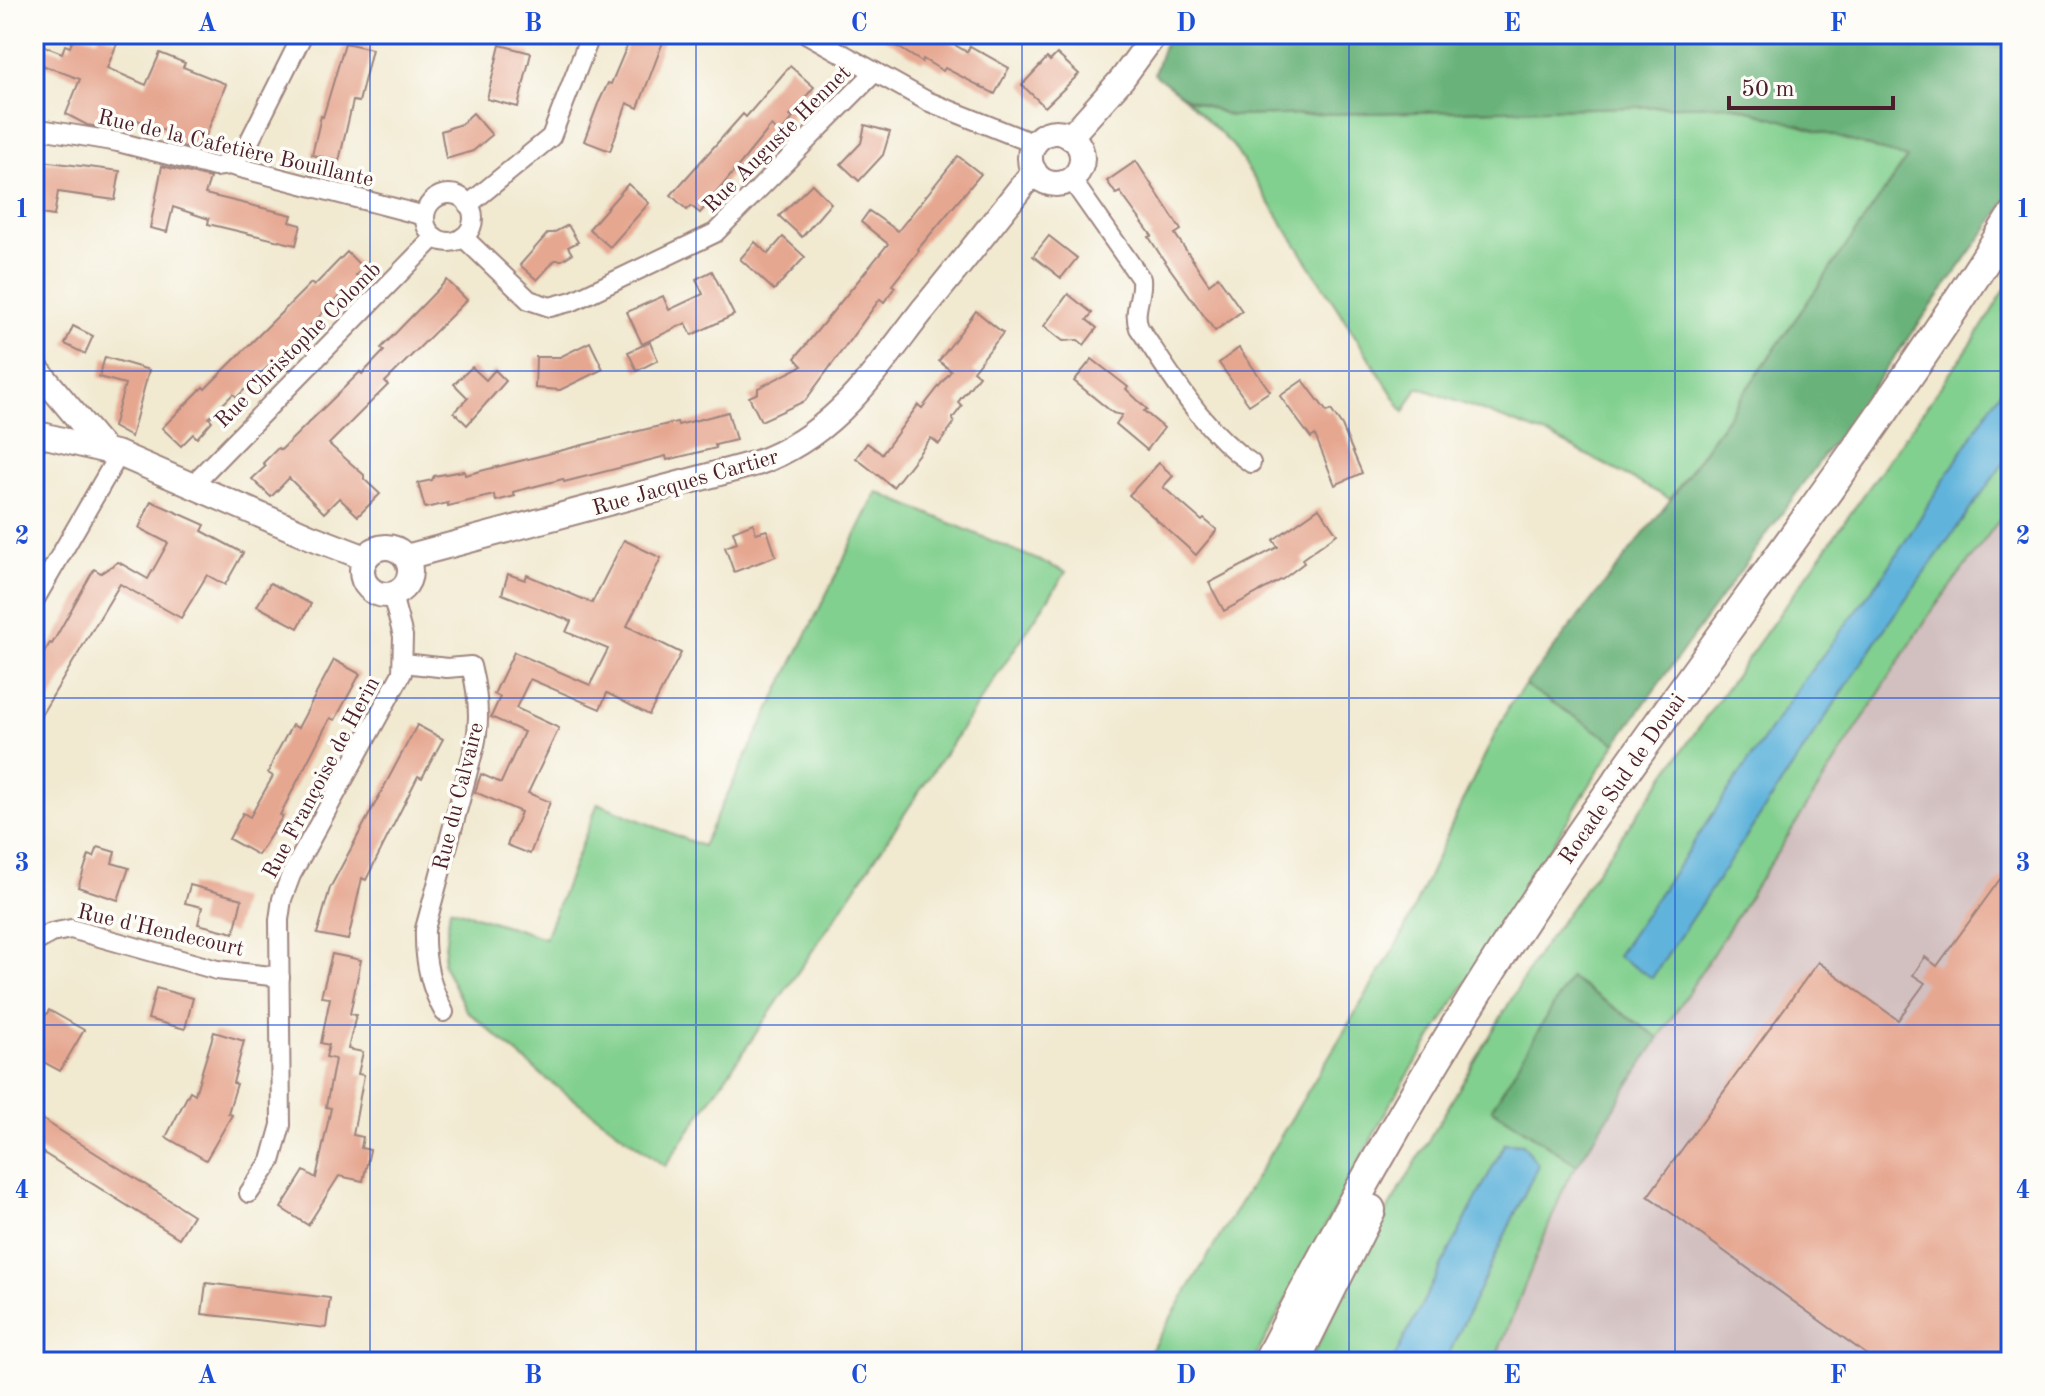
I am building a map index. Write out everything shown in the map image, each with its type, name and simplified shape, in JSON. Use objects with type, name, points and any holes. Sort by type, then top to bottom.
[{"type":"highway","name":"Rocade Sud de Douai","points":[[1268,1362],[1390,1135],[1495,963],[1661,720],[1879,418],[2011,219]]},
{"type":"highway","name":"Rocade Sud de Douai","points":[[1294,1362],[1388,1175],[1526,948],[1620,809],[1895,428],[2011,251]]},
{"type":"street","points":[[229,165],[247,146],[303,34]]},
{"type":"street","points":[[468,205],[551,137],[591,34]]},
{"type":"street","points":[[807,34],[935,105],[1035,144]]},
{"type":"street","points":[[1070,137],[1122,79],[1155,34]]},
{"type":"street","name":"Rue Auguste Hennet","points":[[463,237],[529,300],[550,307],[573,301],[715,233],[875,72]]},
{"type":"street","name":"Rue de la Cafetière Bouillante","points":[[34,128],[109,140],[215,167],[229,165],[425,216]]},
{"type":"street","points":[[1054,132],[1070,137],[1079,145],[1082,157],[1079,169],[1071,179],[1059,184],[1039,178],[1030,155],[1035,144],[1043,136],[1054,132]]},
{"type":"street","name":"Rue Jacques Cartier","points":[[406,557],[757,463],[787,451],[810,437],[850,403],[1034,171]]},
{"type":"street","points":[[1071,179],[1139,275],[1141,289],[1135,317],[1139,328],[1210,428],[1228,447],[1251,463]]},
{"type":"street","points":[[444,195],[456,196],[468,205],[472,222],[463,237],[449,242],[429,231],[425,216],[431,202],[444,195]]},
{"type":"street","name":"Rue Christophe Colomb","points":[[192,485],[435,237]]},
{"type":"street","points":[[34,366],[111,451]]},
{"type":"street","points":[[34,433],[111,451],[366,558]]},
{"type":"street","points":[[34,601],[111,451]]},
{"type":"street","points":[[386,547],[406,557],[409,579],[405,586],[392,595],[378,594],[367,586],[362,572],[366,558],[378,549],[386,547]]},
{"type":"street","points":[[392,595],[403,636],[404,663]]},
{"type":"street","name":"Rue Françoise de Herin","points":[[249,1193],[271,1161],[281,1125],[279,920],[286,886],[398,682],[404,663]]},
{"type":"street","name":"Rue du Calvaire","points":[[404,663],[447,668],[471,666],[477,693],[479,721],[475,745],[425,929],[428,974],[444,1012]]},
{"type":"street","name":"Rue d'Hendecourt","points":[[34,943],[51,933],[71,929],[217,970],[280,977]]},
{"type":"shaded area","points":[[2011,504],[2011,1362],[1494,1362],[1567,1180],[1927,618]]},
{"type":"green space","points":[[1168,34],[1953,34],[2006,49],[2011,55],[2011,196],[1616,743],[1525,685],[1671,499],[1907,158],[1732,105],[1231,116],[1184,97],[1154,74]]},
{"type":"green space","points":[[1953,34],[2011,34],[2011,55],[2006,49]]},
{"type":"green space","points":[[1184,97],[1231,116],[1732,105],[1908,158],[1670,499],[1555,438],[1418,387],[1404,412],[1233,146]]},
{"type":"green space","points":[[2011,280],[2011,504],[1927,618],[1659,1038],[1570,978],[1492,1109],[1577,1165],[1567,1180],[1494,1362],[1309,1362],[1373,1235],[1538,954],[1975,338]]},
{"type":"green space","points":[[877,492],[1066,572],[665,1166],[548,1080],[466,1010],[443,964],[450,908],[545,938],[598,803],[702,846]]},
{"type":"green space","points":[[1525,685],[1616,743],[1390,1104],[1253,1362],[1144,1362],[1400,939],[1509,706]]},
{"type":"green space","points":[[1570,978],[1659,1038],[1577,1165],[1492,1108]]},
{"type":"water","points":[[2011,374],[2011,453],[1889,622],[1652,978],[1617,956],[1800,685],[1887,570]]},
{"type":"water","points":[[1505,1143],[1523,1144],[1538,1165],[1445,1362],[1392,1362]]},
{"type":"building","points":[[75,34],[97,39],[100,34],[118,41],[107,68],[146,85],[160,53],[185,63],[183,67],[226,84],[200,151],[169,143],[173,134],[130,117],[124,131],[87,125],[66,114],[80,79],[34,62],[34,42],[62,53],[65,45],[70,47]]},
{"type":"building","points":[[632,34],[666,34],[638,108],[627,103],[610,151],[584,141]]},
{"type":"building","points":[[877,34],[936,34],[967,52],[970,46],[1009,68],[995,94],[945,68],[943,71],[923,59],[922,62]]},
{"type":"building","points":[[345,43],[372,49],[359,102],[353,101],[339,161],[312,155]]},
{"type":"building","points":[[500,45],[531,53],[518,107],[487,99]]},
{"type":"building","points":[[1057,54],[1079,74],[1045,107],[1022,85],[1047,58],[1050,61]]},
{"type":"building","points":[[790,66],[814,87],[790,116],[793,118],[780,134],[771,126],[700,213],[691,206],[687,210],[671,195]]},
{"type":"building","points":[[473,113],[492,135],[473,151],[446,159],[441,131],[461,124]]},
{"type":"building","points":[[865,125],[890,132],[883,155],[859,181],[841,164],[861,143]]},
{"type":"building","points":[[958,156],[981,174],[918,249],[892,285],[895,287],[884,302],[880,299],[805,401],[761,421],[749,397],[758,393],[758,388],[802,366],[795,358],[888,244],[861,222],[869,211],[898,231]]},
{"type":"building","points":[[34,160],[120,171],[115,200],[58,192],[54,216],[34,213]]},
{"type":"building","points":[[1136,161],[1181,230],[1175,234],[1209,284],[1218,277],[1242,311],[1215,331],[1161,256],[1149,237],[1152,236],[1120,192],[1116,194],[1107,181]]},
{"type":"building","points":[[162,166],[210,178],[205,194],[292,215],[290,222],[301,225],[296,245],[208,224],[209,219],[173,207],[167,232],[150,228]]},
{"type":"building","points":[[628,184],[649,203],[610,247],[589,229]]},
{"type":"building","points":[[812,184],[831,203],[802,237],[779,216]]},
{"type":"building","points":[[568,225],[578,242],[568,247],[572,254],[555,260],[537,280],[520,265],[548,233]]},
{"type":"building","points":[[1049,236],[1077,258],[1061,278],[1033,256]]},
{"type":"building","points":[[783,237],[805,257],[774,290],[740,259],[755,242],[768,254]]},
{"type":"building","points":[[347,252],[363,268],[356,275],[360,279],[237,397],[233,394],[209,418],[212,421],[197,438],[193,434],[181,446],[162,428],[311,283],[314,286]]},
{"type":"building","points":[[712,271],[734,315],[692,335],[686,323],[642,344],[627,312],[663,296],[669,310],[703,294],[696,279]]},
{"type":"building","points":[[447,280],[467,300],[385,382],[388,385],[329,444],[380,494],[358,516],[339,498],[324,513],[289,478],[271,497],[252,479],[266,466],[263,463],[278,448],[281,450],[360,372],[362,374],[384,351],[381,348]]},
{"type":"building","points":[[1068,294],[1092,313],[1087,320],[1097,328],[1084,345],[1078,340],[1063,341],[1044,326]]},
{"type":"building","points":[[976,311],[1003,333],[973,371],[979,376],[958,402],[962,406],[939,444],[931,438],[893,487],[856,458],[867,443],[882,454],[918,405],[922,408],[951,371],[939,361]]},
{"type":"building","points":[[73,326],[93,336],[85,354],[65,344]]},
{"type":"building","points":[[590,342],[603,369],[560,390],[535,388],[536,357],[560,357]]},
{"type":"building","points":[[650,342],[658,360],[637,371],[628,352]]},
{"type":"building","points":[[1239,348],[1270,391],[1249,405],[1219,363]]},
{"type":"building","points":[[105,357],[149,370],[131,437],[113,427],[125,384],[99,377]]},
{"type":"building","points":[[1092,359],[1128,387],[1126,389],[1147,409],[1144,411],[1164,428],[1147,450],[1116,424],[1122,415],[1113,413],[1074,381]]},
{"type":"building","points":[[472,367],[486,380],[495,370],[506,381],[467,425],[454,412],[468,398],[454,384]]},
{"type":"building","points":[[1303,380],[1342,426],[1362,473],[1335,485],[1315,435],[1311,438],[1280,396]]},
{"type":"building","points":[[728,412],[736,440],[715,445],[716,448],[667,460],[666,456],[564,482],[563,479],[513,492],[515,496],[496,501],[494,495],[425,508],[418,483],[432,480],[434,476],[464,471],[465,475],[630,433]]},
{"type":"building","points":[[1159,463],[1173,476],[1163,487],[1217,530],[1196,555],[1129,495]]},
{"type":"building","points":[[151,501],[205,525],[202,531],[243,553],[225,585],[207,575],[181,618],[120,584],[34,727],[34,669],[52,644],[94,569],[101,573],[118,562],[148,579],[168,543],[139,528]]},
{"type":"building","points":[[1319,508],[1337,534],[1302,559],[1304,563],[1283,579],[1224,611],[1209,583],[1278,547],[1273,540]]},
{"type":"building","points":[[753,523],[756,533],[767,530],[776,556],[734,572],[725,547],[737,543],[733,531]]},
{"type":"building","points":[[624,540],[661,558],[627,626],[681,653],[649,715],[607,693],[600,709],[530,679],[516,708],[559,728],[528,793],[550,802],[530,854],[507,845],[521,812],[475,792],[481,774],[501,783],[524,732],[491,717],[500,697],[494,694],[514,652],[590,685],[608,649],[566,632],[571,621],[502,594],[508,574],[525,580],[527,575],[592,603]]},
{"type":"building","points":[[270,583],[311,604],[298,628],[257,606]]},
{"type":"building","points":[[334,660],[360,674],[335,720],[330,718],[280,815],[283,816],[258,855],[229,839],[243,813],[250,817],[273,776],[268,773],[275,756],[292,725],[298,728]]},
{"type":"building","points":[[417,725],[443,739],[422,778],[418,776],[366,880],[362,878],[348,940],[317,934],[330,888]]},
{"type":"building","points":[[98,847],[115,852],[112,863],[129,868],[118,900],[78,887],[89,855],[94,857]]},
{"type":"building","points":[[2011,864],[2011,1362],[1877,1362],[1648,1196],[1818,962],[1898,1020],[1925,983],[1913,975],[1925,957],[1937,966]]},
{"type":"building","points":[[190,885],[242,899],[234,933],[198,924],[202,907],[185,903]]},
{"type":"building","points":[[332,954],[361,960],[350,1014],[356,1015],[348,1049],[363,1052],[358,1074],[364,1075],[353,1135],[363,1137],[361,1148],[370,1150],[363,1181],[339,1176],[308,1225],[281,1208],[304,1171],[316,1178],[331,1108],[326,1107],[335,1059],[326,1057],[329,1045],[321,1043],[330,998],[321,997]]},
{"type":"building","points":[[156,988],[193,998],[185,1029],[148,1019]]},
{"type":"building","points":[[49,1010],[84,1030],[60,1071],[34,1057],[34,1044],[40,1033],[37,1031]]},
{"type":"building","points":[[214,1032],[244,1041],[233,1083],[237,1084],[228,1113],[232,1115],[206,1160],[166,1137],[190,1091],[195,1094]]},
{"type":"building","points":[[34,1114],[193,1215],[179,1238],[34,1147]]},
{"type":"building","points":[[206,1283],[330,1298],[326,1328],[202,1314]]}]
